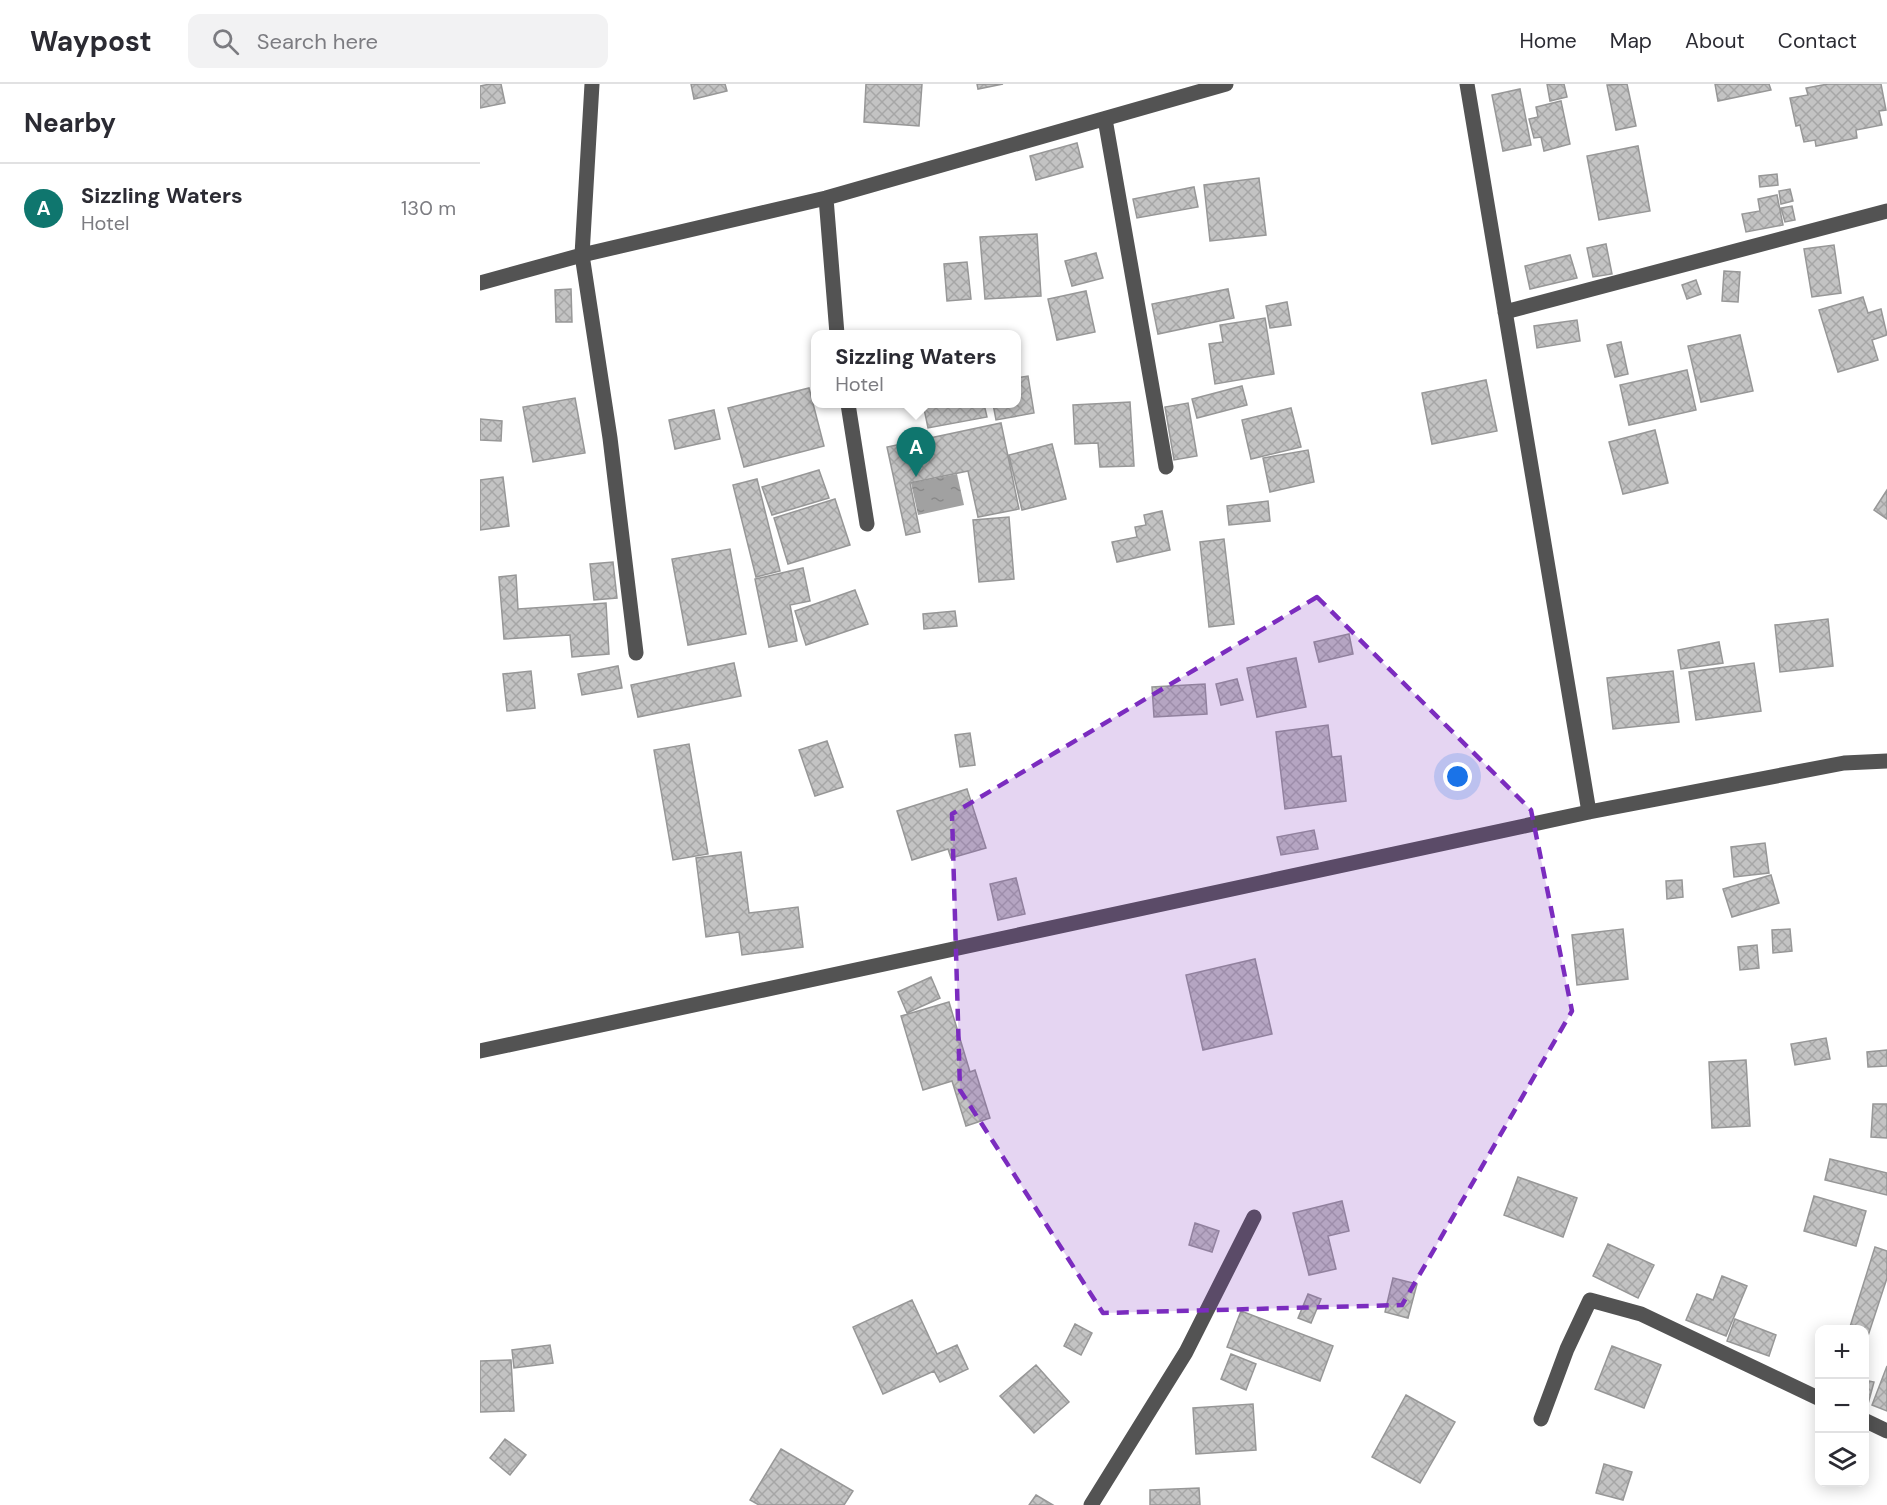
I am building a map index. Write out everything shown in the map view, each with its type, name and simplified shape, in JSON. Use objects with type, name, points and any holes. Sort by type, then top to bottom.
[{"type":"street","points":[[592,84],[582,255],[610,438],[636,653]]},
{"type":"street","points":[[480,283],[582,255],[826,198],[1226,84]]},
{"type":"street","points":[[1467,84],[1589,812]]},
{"type":"street","points":[[1105,119],[1166,466]]},
{"type":"street","points":[[826,198],[837,330]]},
{"type":"street","points":[[1505,312],[1887,211]]},
{"type":"street","points":[[849,408],[867,524]]},
{"type":"street","points":[[480,1051],[1589,812],[1844,763],[1887,761]]},
{"type":"street","points":[[1091,1505],[1186,1352],[1254,1217]]},
{"type":"street","points":[[1541,1419],[1567,1349],[1590,1300],[1641,1314],[1815,1396]]},
{"type":"street","points":[[1869,1422],[1887,1431]]},
{"type":"highlighted area","points":[[1317,597],[1531,810],[1572,1011],[1402,1305],[1103,1313],[960,1090],[952,814]]},
{"type":"water","points":[[957,474],[964,505],[918,515],[911,483]]},
{"type":"building","points":[[501,84],[505,103],[480,108],[480,86]]},
{"type":"building","points":[[691,84],[725,84],[727,91],[694,99]]},
{"type":"building","points":[[866,84],[922,84],[919,126],[864,122]]},
{"type":"building","points":[[977,84],[1003,84],[978,89]]},
{"type":"building","points":[[1547,84],[1564,84],[1567,97],[1550,101]]},
{"type":"building","points":[[1627,84],[1636,126],[1616,130],[1607,85]]},
{"type":"building","points":[[1715,84],[1769,84],[1771,90],[1718,101]]},
{"type":"building","points":[[1828,84],[1881,84],[1886,110],[1879,111],[1882,125],[1856,130],[1857,138],[1816,146],[1815,140],[1804,142],[1800,125],[1796,126],[1790,98],[1808,95],[1806,88]]},
{"type":"building","points":[[1520,89],[1531,145],[1503,151],[1492,95]]},
{"type":"building","points":[[1561,101],[1570,144],[1544,151],[1541,137],[1534,138],[1529,119],[1538,117],[1536,107]]},
{"type":"building","points":[[1077,143],[1083,167],[1036,180],[1030,156]]},
{"type":"building","points":[[1638,146],[1650,211],[1599,220],[1587,156]]},
{"type":"building","points":[[1777,174],[1778,185],[1760,187],[1759,176]]},
{"type":"building","points":[[1259,178],[1266,235],[1210,241],[1204,185]]},
{"type":"building","points":[[1194,187],[1198,207],[1137,218],[1133,199]]},
{"type":"building","points":[[1790,189],[1793,201],[1781,204],[1779,191]]},
{"type":"building","points":[[1777,195],[1783,225],[1746,232],[1742,214],[1760,211],[1758,199]]},
{"type":"building","points":[[1792,206],[1795,220],[1785,222],[1781,208]]},
{"type":"building","points":[[1037,234],[1041,296],[985,299],[980,237]]},
{"type":"building","points":[[1606,244],[1612,274],[1593,277],[1587,248]]},
{"type":"building","points":[[1834,245],[1841,293],[1812,297],[1804,249]]},
{"type":"building","points":[[1096,253],[1103,278],[1072,286],[1065,261]]},
{"type":"building","points":[[1570,255],[1577,278],[1530,289],[1525,266]]},
{"type":"building","points":[[967,262],[971,299],[947,301],[944,264]]},
{"type":"building","points":[[1724,271],[1740,272],[1738,302],[1722,301]]},
{"type":"building","points":[[1696,280],[1701,294],[1687,299],[1682,285]]},
{"type":"building","points":[[571,289],[572,322],[556,322],[555,290]]},
{"type":"building","points":[[1228,289],[1234,318],[1158,334],[1152,304]]},
{"type":"building","points":[[1086,291],[1095,332],[1057,340],[1048,299]]},
{"type":"building","points":[[1863,297],[1868,313],[1881,309],[1887,335],[1872,340],[1878,360],[1838,372],[1819,310]]},
{"type":"building","points":[[1287,302],[1291,325],[1270,328],[1266,306]]},
{"type":"building","points":[[1265,318],[1274,374],[1215,384],[1209,344],[1223,342],[1220,325]]},
{"type":"building","points":[[1577,320],[1580,341],[1537,348],[1534,326]]},
{"type":"building","points":[[1740,335],[1753,391],[1701,402],[1688,346]]},
{"type":"building","points":[[1621,342],[1628,374],[1615,377],[1607,345]]},
{"type":"building","points":[[1687,370],[1696,410],[1629,425],[1620,385]]},
{"type":"building","points":[[1028,376],[1034,413],[996,420],[994,408],[1021,408],[1021,377]]},
{"type":"building","points":[[1486,380],[1497,431],[1432,444],[1422,393]]},
{"type":"building","points":[[1242,386],[1247,405],[1197,418],[1192,399]]},
{"type":"building","points":[[809,388],[811,408],[814,408],[824,446],[744,467],[728,408]]},
{"type":"building","points":[[575,398],[585,453],[533,462],[523,407]]},
{"type":"building","points":[[1130,402],[1134,466],[1100,467],[1098,443],[1075,444],[1073,405]]},
{"type":"building","points":[[1188,403],[1197,456],[1174,460],[1165,407]]},
{"type":"building","points":[[924,408],[985,408],[987,417],[928,428]]},
{"type":"building","points":[[1291,408],[1301,447],[1251,459],[1242,420]]},
{"type":"building","points":[[714,410],[720,439],[675,449],[669,420]]},
{"type":"building","points":[[480,419],[502,421],[501,441],[480,440]]},
{"type":"building","points":[[1001,423],[1019,509],[978,517],[968,471],[910,483],[920,532],[906,535],[887,447]]},
{"type":"building","points":[[1655,430],[1668,483],[1623,494],[1609,442]]},
{"type":"building","points":[[1052,444],[1066,499],[1022,510],[1009,455]]},
{"type":"building","points":[[1308,450],[1314,482],[1270,492],[1263,458]]},
{"type":"building","points":[[819,470],[829,498],[772,515],[762,487]]},
{"type":"building","points":[[503,477],[509,526],[480,530],[480,480]]},
{"type":"building","points":[[757,479],[780,571],[756,577],[733,485]]},
{"type":"building","points":[[1887,490],[1887,519],[1874,510]]},
{"type":"building","points":[[835,499],[850,545],[788,564],[774,518]]},
{"type":"building","points":[[1268,501],[1270,521],[1229,525],[1227,506]]},
{"type":"building","points":[[1162,511],[1170,550],[1117,562],[1112,542],[1137,537],[1135,527],[1146,525],[1144,515]]},
{"type":"building","points":[[1009,517],[1014,579],[979,582],[973,520]]},
{"type":"building","points":[[1224,539],[1234,624],[1209,627],[1200,542]]},
{"type":"building","points":[[730,549],[746,634],[688,645],[672,559]]},
{"type":"building","points":[[613,562],[617,598],[594,600],[590,564]]},
{"type":"building","points":[[803,568],[810,601],[790,605],[797,641],[769,647],[755,579]]},
{"type":"building","points":[[516,575],[518,609],[606,603],[609,654],[572,657],[570,635],[504,639],[499,577]]},
{"type":"building","points":[[855,590],[868,624],[806,645],[795,611]]},
{"type":"building","points":[[955,611],[957,626],[924,629],[923,614]]},
{"type":"building","points":[[1828,619],[1833,666],[1780,672],[1775,625]]},
{"type":"building","points":[[1349,634],[1353,654],[1319,662],[1314,642]]},
{"type":"building","points":[[1719,642],[1723,663],[1681,669],[1678,650]]},
{"type":"building","points":[[1296,658],[1306,707],[1257,717],[1247,668]]},
{"type":"building","points":[[734,663],[741,696],[638,717],[631,685]]},
{"type":"building","points":[[1754,663],[1761,711],[1696,720],[1689,672]]},
{"type":"building","points":[[618,666],[622,688],[582,695],[578,674]]},
{"type":"building","points":[[531,671],[535,708],[507,711],[503,674]]},
{"type":"building","points":[[1673,671],[1679,722],[1613,729],[1607,678]]},
{"type":"building","points":[[1237,679],[1243,700],[1221,705],[1216,684]]},
{"type":"building","points":[[1205,684],[1207,714],[1154,717],[1152,687]]},
{"type":"building","points":[[1328,725],[1332,757],[1341,756],[1346,801],[1285,809],[1276,732]]},
{"type":"building","points":[[970,733],[975,765],[960,767],[955,735]]},
{"type":"building","points":[[827,741],[843,787],[815,796],[799,750]]},
{"type":"building","points":[[689,744],[708,854],[673,860],[654,750]]},
{"type":"building","points":[[967,789],[986,848],[951,858],[948,849],[912,860],[897,811]]},
{"type":"building","points":[[1314,830],[1318,849],[1281,855],[1277,837]]},
{"type":"building","points":[[1765,843],[1769,873],[1734,877],[1731,847]]},
{"type":"building","points":[[741,852],[749,913],[798,907],[803,947],[742,955],[739,932],[706,937],[696,858]]},
{"type":"building","points":[[1771,875],[1779,903],[1732,917],[1723,889]]},
{"type":"building","points":[[1016,878],[1025,914],[998,920],[990,884]]},
{"type":"building","points":[[1682,880],[1683,897],[1667,899],[1666,881]]},
{"type":"building","points":[[1623,929],[1628,979],[1577,985],[1572,935]]},
{"type":"building","points":[[1790,929],[1792,951],[1773,953],[1772,930]]},
{"type":"building","points":[[1757,945],[1759,968],[1740,970],[1738,947]]},
{"type":"building","points":[[1255,959],[1272,1034],[1203,1050],[1186,975]]},
{"type":"building","points":[[931,977],[940,998],[907,1013],[898,992]]},
{"type":"building","points":[[949,1002],[970,1072],[975,1070],[990,1118],[966,1126],[952,1081],[923,1090],[901,1016]]},
{"type":"building","points":[[1826,1038],[1830,1059],[1795,1065],[1791,1044]]},
{"type":"building","points":[[1887,1050],[1887,1066],[1868,1067],[1867,1052]]},
{"type":"building","points":[[1746,1060],[1750,1126],[1712,1128],[1709,1062]]},
{"type":"building","points":[[1873,1104],[1887,1104],[1887,1138],[1871,1137]]},
{"type":"building","points":[[1830,1159],[1887,1173],[1887,1195],[1825,1180]]},
{"type":"building","points":[[1518,1177],[1577,1198],[1563,1237],[1504,1215]]},
{"type":"building","points":[[1814,1196],[1866,1211],[1856,1246],[1804,1231]]},
{"type":"building","points":[[1342,1201],[1349,1231],[1328,1236],[1336,1269],[1309,1275],[1293,1213]]},
{"type":"building","points":[[1195,1223],[1219,1231],[1212,1252],[1189,1245]]},
{"type":"building","points":[[1608,1244],[1654,1265],[1638,1298],[1593,1276]]},
{"type":"building","points":[[1875,1247],[1887,1251],[1887,1278],[1869,1333],[1869,1325],[1851,1325]]},
{"type":"building","points":[[1722,1276],[1747,1286],[1726,1336],[1686,1320],[1697,1294],[1713,1300]]},
{"type":"building","points":[[1393,1278],[1417,1284],[1408,1318],[1385,1312]]},
{"type":"building","points":[[1308,1294],[1321,1299],[1311,1323],[1298,1318]]},
{"type":"building","points":[[912,1300],[937,1354],[957,1345],[968,1369],[940,1382],[934,1371],[883,1394],[853,1327]]},
{"type":"building","points":[[1241,1311],[1333,1346],[1320,1381],[1227,1347]]},
{"type":"building","points":[[1735,1319],[1776,1335],[1769,1356],[1727,1341]]},
{"type":"building","points":[[1075,1324],[1092,1333],[1081,1355],[1064,1346]]},
{"type":"building","points":[[550,1345],[553,1363],[514,1368],[512,1350]]},
{"type":"building","points":[[1612,1346],[1661,1365],[1644,1408],[1595,1389]]},
{"type":"building","points":[[1231,1354],[1256,1364],[1246,1390],[1221,1379]]},
{"type":"building","points":[[511,1360],[514,1411],[480,1412],[480,1361]]},
{"type":"building","points":[[1036,1365],[1069,1402],[1034,1433],[1000,1396]]},
{"type":"building","points":[[1887,1366],[1887,1411],[1872,1405]]},
{"type":"building","points":[[1869,1381],[1874,1382],[1869,1400]]},
{"type":"building","points":[[1406,1395],[1455,1422],[1420,1483],[1372,1457]]},
{"type":"building","points":[[1253,1404],[1256,1450],[1196,1454],[1193,1408]]},
{"type":"building","points":[[505,1439],[526,1455],[510,1475],[490,1458]]},
{"type":"building","points":[[781,1449],[853,1491],[844,1505],[759,1505],[750,1500]]},
{"type":"building","points":[[1604,1464],[1632,1472],[1623,1500],[1596,1493]]},
{"type":"building","points":[[1199,1488],[1200,1505],[1150,1505],[1150,1490]]},
{"type":"building","points":[[1036,1495],[1053,1505],[1029,1505]]},
{"type":"place","name":"Sizzling Waters","points":[[916,477]]}]
